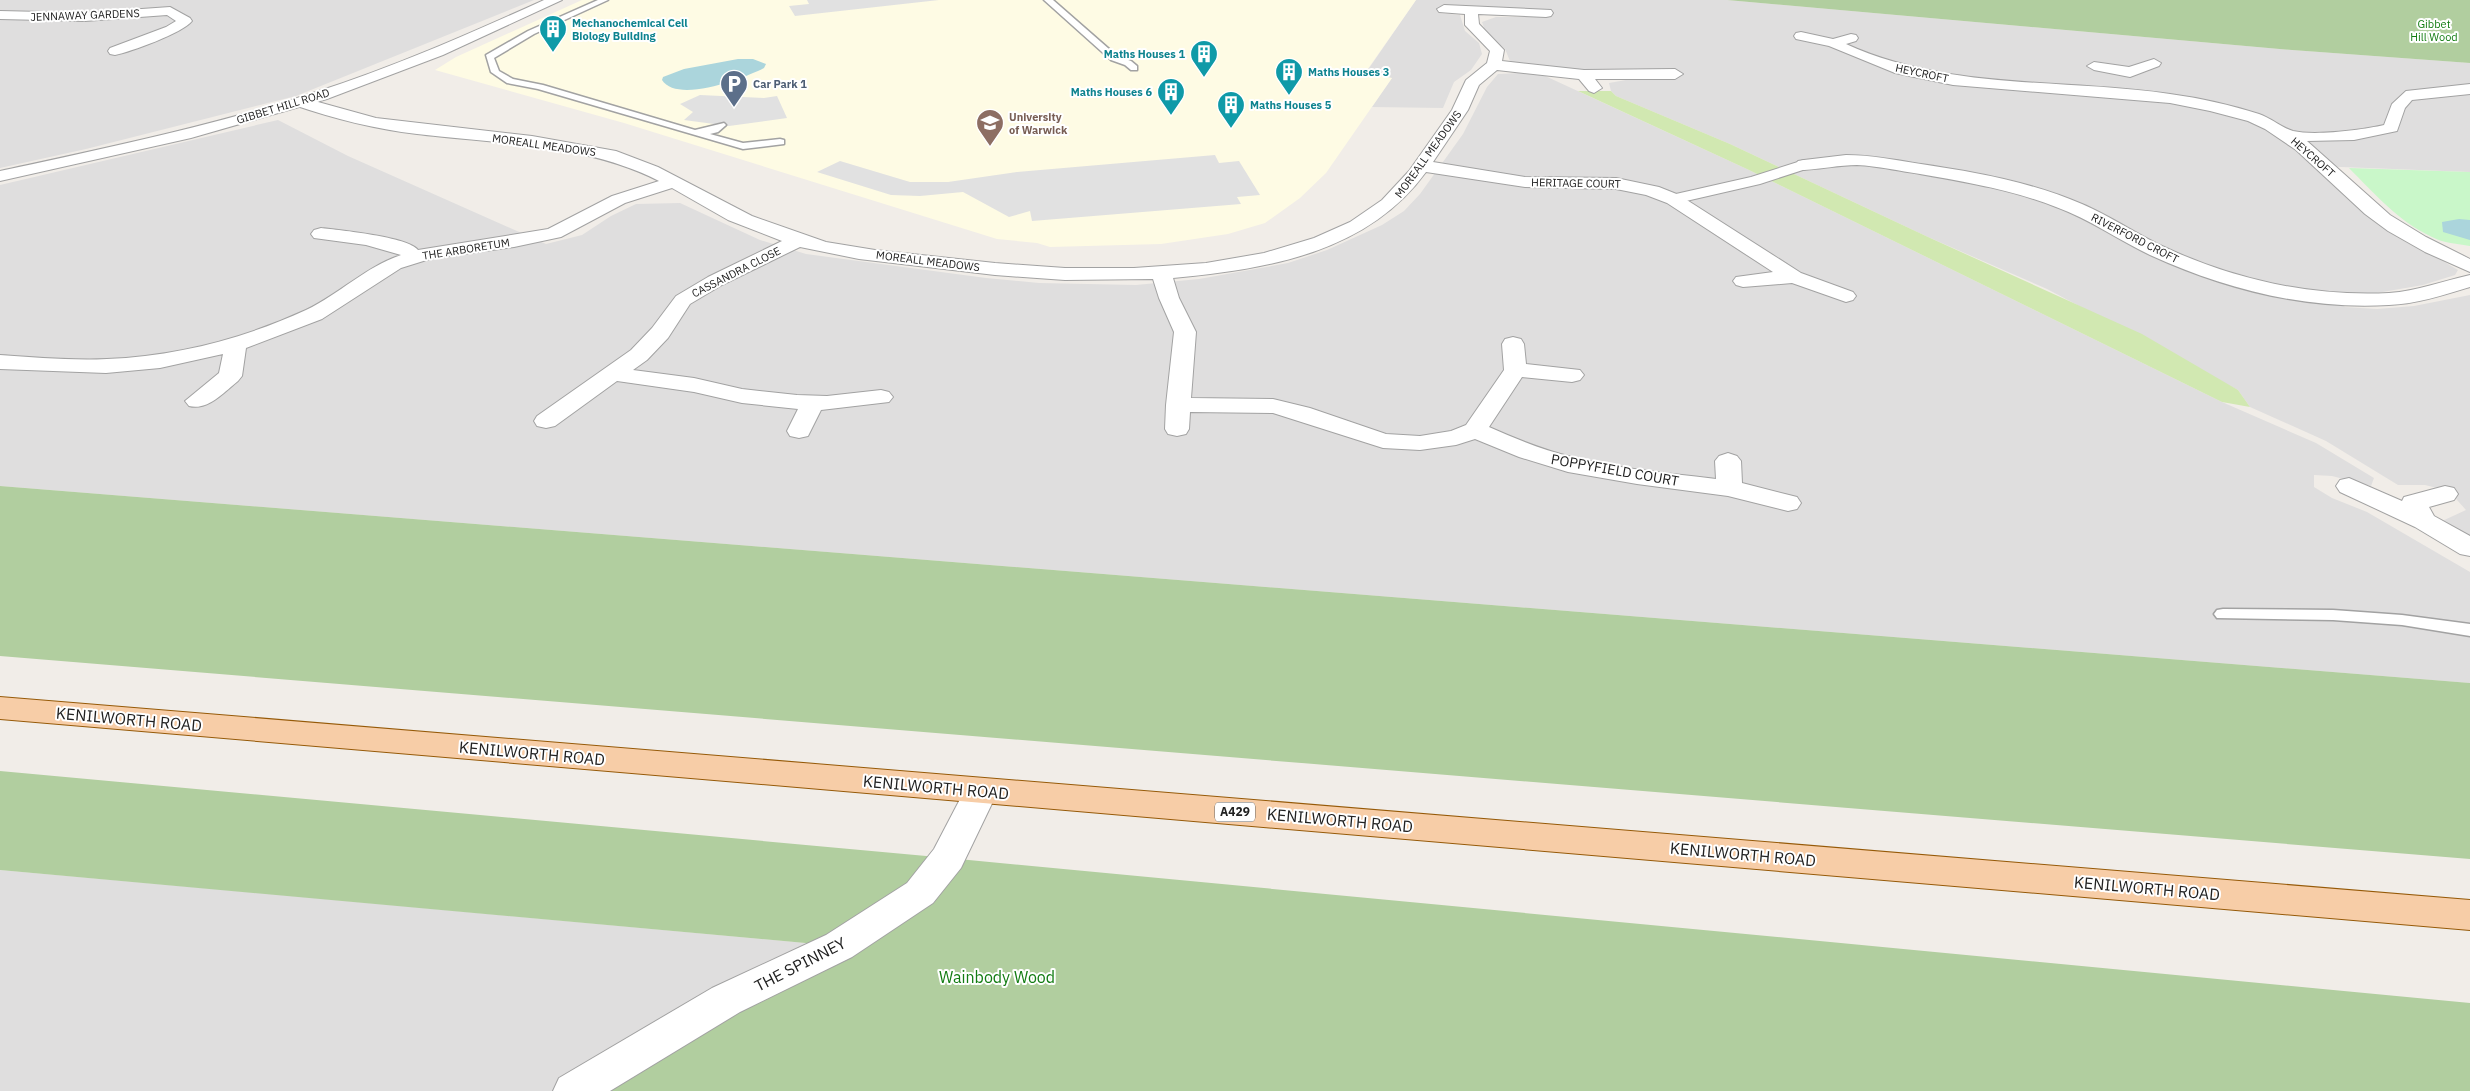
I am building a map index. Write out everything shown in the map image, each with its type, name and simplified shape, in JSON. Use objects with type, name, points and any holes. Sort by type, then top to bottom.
[{"type":"main road","name":"KENILWORTH ROAD","points":[[0,708],[2470,916]]},
{"type":"street","name":"GIBBET HILL ROAD","points":[[0,176],[199,130],[300,102],[433,54],[555,0]]},
{"type":"street","name":"JENNAWAY GARDENS","points":[[0,15],[125,16],[174,5],[185,21],[173,29],[130,43],[115,51]]},
{"type":"street","points":[[1444,9],[1546,14]]},
{"type":"street","points":[[1471,10],[1472,25],[1497,50],[1494,65],[1584,75],[1675,74]]},
{"type":"street","name":"HEYCROFT","points":[[1801,36],[1833,43],[1883,64],[1947,79],[2136,95],[2232,112],[2270,125],[2290,136],[2360,199],[2402,232],[2470,266]]},
{"type":"street","name":"HEYCROFT","points":[[1833,43],[1858,36]]},
{"type":"street","points":[[2094,66],[2130,72],[2154,63]]},
{"type":"street","name":"MOREALL MEADOWS","points":[[300,102],[366,122],[559,146],[607,154],[643,166],[760,227],[799,240],[840,250],[1011,272],[1080,276],[1162,274],[1248,262],[1286,253],[1330,239],[1381,211],[1394,201],[1422,166],[1466,100],[1472,82],[1494,65]]},
{"type":"street","points":[[2130,72],[2136,95]]},
{"type":"street","points":[[1584,75],[1594,88]]},
{"type":"street","points":[[2290,136],[2336,136],[2371,133],[2391,128],[2396,108],[2404,98],[2412,94],[2470,89]]},
{"type":"street","points":[[1825,145],[1846,160]]},
{"type":"street","name":"RIVERFORD CROFT","points":[[1804,165],[1846,160],[2014,178],[2099,219],[2154,249],[2190,265],[2226,278],[2281,291],[2336,299],[2390,299],[2470,281]]},
{"type":"street","points":[[1673,199],[1755,181],[1804,165]]},
{"type":"street","name":"HERITAGE COURT","points":[[1422,166],[1526,182],[1607,182],[1652,190],[1673,199],[1794,278],[1846,296]]},
{"type":"street","name":"THE ARBORETUM","points":[[5,362],[80,366],[130,364],[166,360],[236,344],[316,313],[376,273],[412,258],[553,233],[578,223],[626,197],[675,182]]},
{"type":"street","points":[[321,234],[353,236],[392,244],[409,251],[412,258]]},
{"type":"street","name":"CASSANDRA CLOSE","points":[[546,421],[615,374],[650,344],[683,300],[715,281],[799,240]]},
{"type":"street","points":[[1162,274],[1169,298],[1185,332],[1177,429]]},
{"type":"street","name":"HERITAGE COURT","points":[[1743,281],[1794,278]]},
{"type":"street","points":[[197,401],[230,376],[236,344]]},
{"type":"street","points":[[1178,405],[1273,406],[1302,413],[1383,441],[1401,444],[1438,442],[1456,438],[1475,430],[1483,421],[1515,370],[1513,344]]},
{"type":"street","name":"THE ARBORETUM","points":[[5,362],[35,345]]},
{"type":"street","points":[[1515,370],[1572,375]]},
{"type":"street","points":[[615,374],[694,385],[742,396],[813,403],[881,396]]},
{"type":"street","points":[[799,431],[813,403]]},
{"type":"street","name":"POPPYFIELD COURT","points":[[1475,430],[1530,452],[1574,465],[1629,475],[1730,488],[1788,503]]},
{"type":"street","points":[[1728,461],[1730,488]]},
{"type":"street","points":[[2349,486],[2424,522],[2470,548]]},
{"type":"street","points":[[2424,522],[2413,504],[2445,494]]},
{"type":"street","name":"THE SPINNEY","points":[[574,1091],[726,1000],[839,946],[920,893],[948,858],[980,790]]},
{"type":"lane","points":[[604,0],[559,18],[509,43],[489,57],[495,72],[510,81],[540,87],[743,146],[780,142]]},
{"type":"lane","points":[[1048,0],[1114,58],[1128,63],[1134,68]]},
{"type":"lane","points":[[695,133],[706,132],[721,125]]},
{"type":"lane","points":[[2223,614],[2343,616],[2402,620],[2470,630]]},
{"type":"shaded area","points":[[0,0],[534,0],[296,96],[86,149],[0,168]]},
{"type":"shaded area","name":"University of Warwick","points":[[582,0],[1416,0],[1365,73],[1392,78],[1326,173],[1300,198],[1265,223],[1228,234],[1161,244],[1050,247],[1037,243],[997,239],[624,123],[435,70],[456,57]]},
{"type":"shaded area","points":[[807,0],[939,0],[795,16],[789,6],[809,4]]},
{"type":"shaded area","points":[[1416,0],[1727,0],[2292,50],[2470,63],[2470,172],[2316,166],[2366,215],[2458,270],[2455,275],[2423,285],[2371,294],[2325,292],[2345,307],[2377,309],[2414,306],[2470,295],[2470,544],[2440,522],[2466,510],[2449,491],[2425,485],[2398,485],[2326,441],[2250,407],[2238,390],[2047,289],[1928,237],[1730,144],[1616,96],[1611,91],[1609,83],[1637,78],[1521,66],[1510,61],[1505,49],[1486,33],[1482,22],[1496,17],[1552,17],[1548,11],[1439,7],[1438,13],[1460,15],[1465,31],[1479,43],[1482,54],[1471,70],[1454,82],[1443,108],[1372,107],[1392,78],[1365,74]]},
{"type":"shaded area","points":[[1498,74],[1543,75],[1749,170],[2222,402],[2316,443],[2374,478],[2371,486],[2332,476],[2314,475],[2314,487],[2332,498],[2367,512],[2470,572],[2470,683],[0,486],[0,185],[278,120],[348,156],[546,244],[582,235],[611,216],[636,204],[680,203],[760,240],[806,254],[986,278],[1039,283],[1136,285],[1199,279],[1288,263],[1327,250],[1382,225],[1404,211],[1420,194],[1463,134],[1487,87]]},
{"type":"shaded area","name":"Car Park 1","points":[[700,95],[764,98],[777,96],[787,118],[729,126],[684,120],[693,112],[680,104]]},
{"type":"shaded area","points":[[1215,155],[1219,163],[1239,161],[1260,195],[1237,197],[1241,204],[1032,221],[1030,211],[1009,217],[963,192],[920,196],[891,195],[817,172],[840,161],[910,182],[948,182],[1017,172]]},
{"type":"shaded area","points":[[0,870],[839,946],[574,1091],[0,1091]]},
{"type":"green space","name":"Gibbet Hill Wood","points":[[1727,0],[2470,0],[2470,63],[2292,50]]},
{"type":"green space","points":[[1578,91],[1611,91],[1616,96],[1730,144],[1928,237],[2142,334],[2238,390],[2250,407],[2222,402],[1749,170]]},
{"type":"green space","points":[[2349,168],[2470,172],[2470,246],[2441,241],[2420,231],[2398,215]]},
{"type":"green space","points":[[0,486],[2470,683],[2470,859],[0,656]]},
{"type":"green space","name":"Wainbody Wood","points":[[0,771],[948,858],[2470,1003],[2470,1091],[574,1091],[838,946],[0,870]]},
{"type":"water","points":[[738,59],[753,59],[766,64],[764,68],[712,87],[682,90],[670,87],[662,80],[663,77],[684,69]]},
{"type":"water","points":[[2459,219],[2470,220],[2470,240],[2443,232],[2442,222]]},
{"type":"place","name":"Mechanochemical Cell Biology Building","points":[[553,53]]},
{"type":"place","name":"Maths Houses 1","points":[[1204,78]]},
{"type":"place","name":"Maths Houses 3","points":[[1289,96]]},
{"type":"place","name":"Car Park 1","points":[[734,108]]},
{"type":"place","name":"Maths Houses 6","points":[[1171,116]]},
{"type":"place","name":"Maths Houses 5","points":[[1231,129]]},
{"type":"place","name":"University of Warwick","points":[[990,147]]}]
